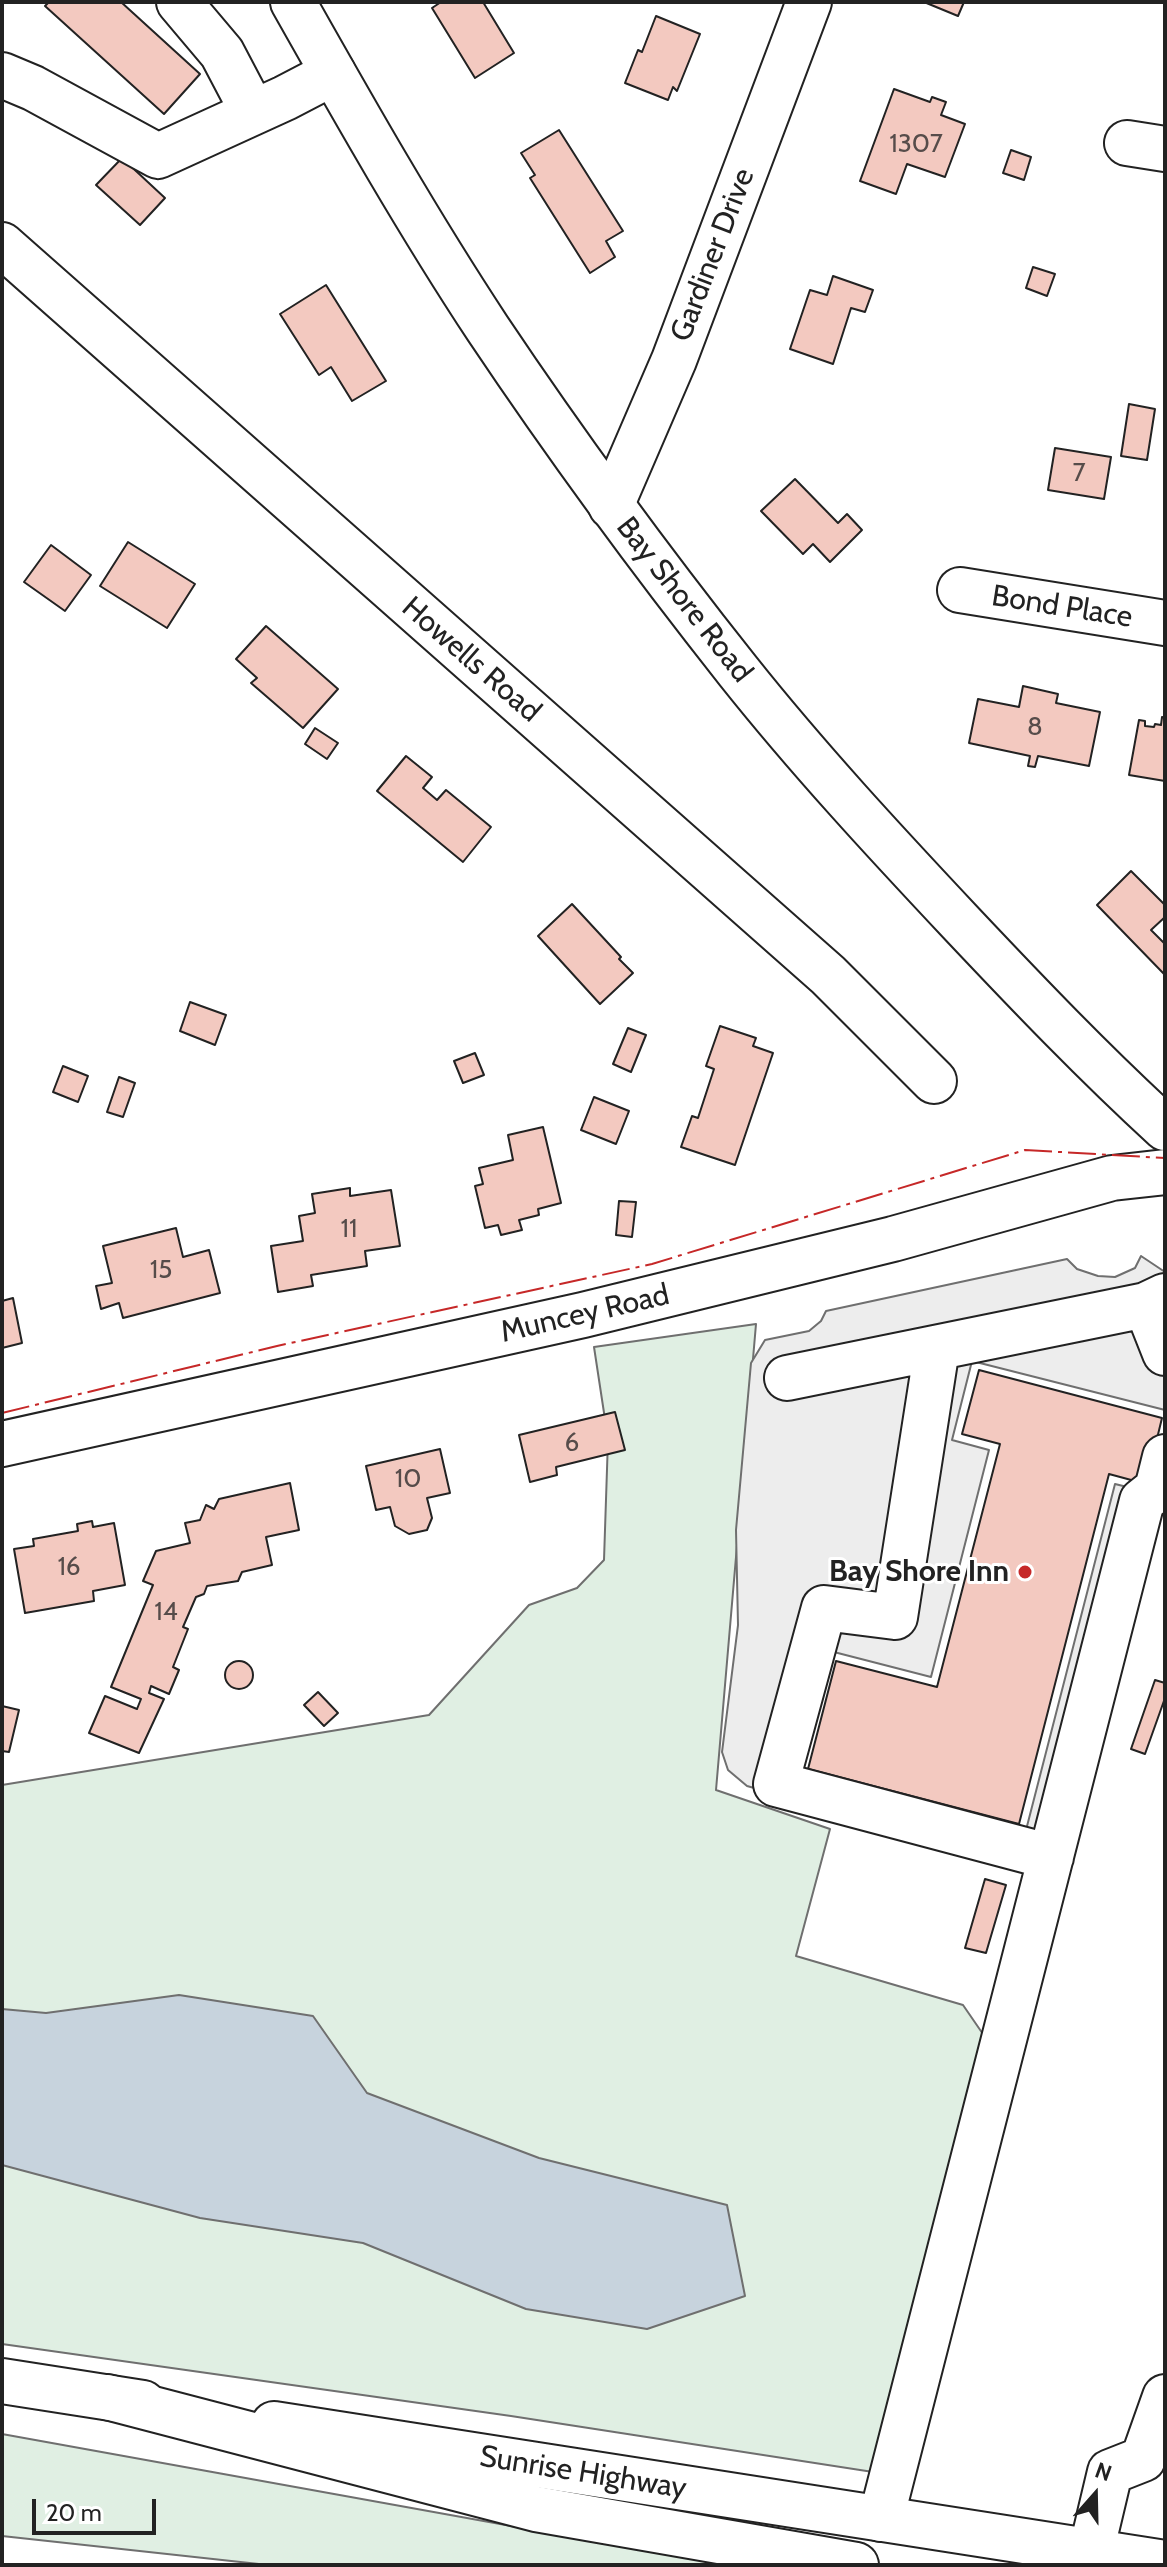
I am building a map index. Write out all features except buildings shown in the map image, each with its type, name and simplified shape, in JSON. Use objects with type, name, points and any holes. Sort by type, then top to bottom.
[{"type":"main road","points":[[179,2],[222,53],[253,112]]},
{"type":"main road","name":"Bay Shore Road","points":[[293,2],[407,199],[486,326],[611,506],[739,672],[866,820],[1100,1066],[1165,1128]]},
{"type":"main road","name":"Gardiner Drive","points":[[611,506],[674,360],[809,2]]},
{"type":"main road","points":[[2,75],[33,88],[158,156],[333,73]]},
{"type":"main road","name":"Howells Road","points":[[2,245],[828,975],[934,1081]]},
{"type":"main road","name":"Bond Place","points":[[960,590],[1165,623]]},
{"type":"main road","name":"Muncey Road","points":[[2,1444],[583,1315],[893,1239],[1112,1178],[1165,1172]]},
{"type":"main road","points":[[787,1378],[1156,1301],[1165,1353]]},
{"type":"main road","points":[[937,1348],[895,1617],[824,1608],[776,1784],[1051,1857]]},
{"type":"main road","points":[[881,2519],[1142,1501],[1157,1489],[1165,1457]]},
{"type":"main road","name":"Sunrise Highway","points":[[2,2381],[1165,2563]]},
{"type":"main road","points":[[107,2397],[536,2509],[856,2565]]},
{"type":"main road","points":[[1091,2552],[1110,2472],[1143,2459],[1165,2397]]},
{"type":"green space","points":[[756,1324],[716,1790],[830,1829],[796,1956],[963,2005],[985,2037],[873,2472],[511,2416],[2,2344],[2,1785],[429,1715],[529,1605],[577,1588],[604,1560],[608,1439],[594,1347]]},
{"type":"green space","points":[[2,2434],[727,2565],[268,2565],[2,2536]]},
{"type":"shaded area","points":[[1141,1256],[1165,1272],[1165,1410],[972,1361],[952,1440],[989,1450],[931,1677],[830,1651],[798,1774],[1025,1834],[1115,1484],[1152,1493],[1060,1873],[747,1786],[728,1770],[722,1752],[738,1625],[736,1530],[751,1363],[765,1340],[809,1331],[821,1321],[826,1311],[1067,1259],[1077,1269],[1098,1276],[1115,1277],[1135,1268]]},
{"type":"shaded area","points":[[179,1995],[313,2016],[367,2093],[539,2158],[727,2205],[745,2296],[647,2329],[526,2309],[363,2243],[200,2218],[2,2165],[2,2009],[46,2013]]},
{"type":"power","points":[[2,1413],[277,1346],[652,1264],[1025,1150],[1165,1158]]},
{"type":"place","name":"Bay Shore Inn","points":[[1025,1572]]}]
